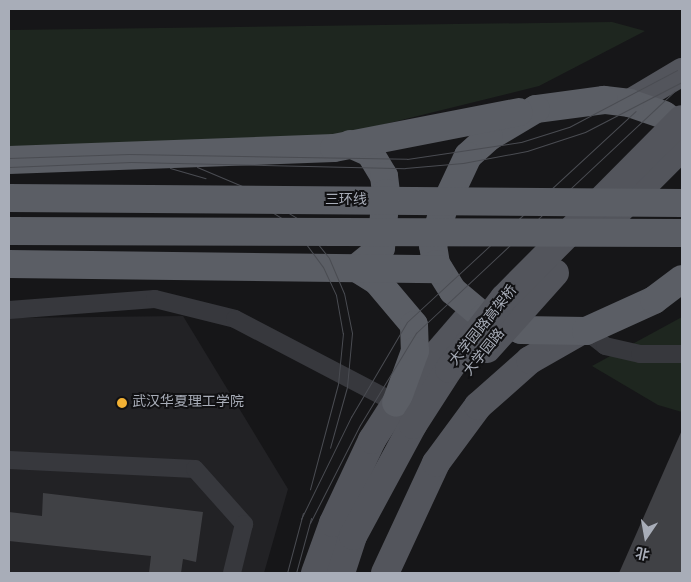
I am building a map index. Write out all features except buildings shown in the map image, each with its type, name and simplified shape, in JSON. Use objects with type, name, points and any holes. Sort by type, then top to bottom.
[{"type":"highway","points":[[9,160],[350,144],[536,109],[604,100],[630,103],[664,115],[682,128]]},
{"type":"highway","points":[[536,109],[489,137],[458,172],[434,245],[439,269],[453,291],[474,311],[521,330],[582,332],[654,300],[680,282]]},
{"type":"highway","points":[[350,144],[370,153],[384,176],[386,193],[381,248],[356,268]]},
{"type":"highway","name":"三环线","points":[[9,198],[682,203]]},
{"type":"highway","points":[[9,231],[682,234]]},
{"type":"highway","points":[[9,264],[439,269]]},
{"type":"highway","points":[[356,268],[377,281],[414,325],[415,351],[396,403]]},
{"type":"main road","points":[[630,103],[682,72]]},
{"type":"main road","name":"大学园路高架桥","points":[[341,573],[353,536],[413,425],[449,369],[504,298],[682,119]]},
{"type":"main road","name":"大学园路","points":[[359,573],[401,482],[480,356],[569,259],[682,147]]},
{"type":"main road","points":[[315,573],[337,514],[372,440],[396,403],[474,311]]},
{"type":"main road","points":[[385,573],[436,463],[478,406],[530,360],[582,332]]},
{"type":"street","points":[[9,310],[155,299],[235,319],[396,403]]},
{"type":"street","points":[[582,332],[605,346],[640,354],[682,354]]},
{"type":"street","points":[[9,460],[195,469],[244,524],[232,573]]},
{"type":"shaded area","points":[[612,22],[645,31],[539,86],[369,128],[340,158],[9,155],[9,30]]},
{"type":"shaded area","name":"武汉华夏理工学院","points":[[183,316],[288,489],[264,573],[9,573],[9,318]]},
{"type":"shaded area","points":[[682,317],[682,412],[658,405],[592,366]]},
{"type":"tram line","points":[[9,158],[129,154],[407,159],[521,142],[569,127],[677,70]]},
{"type":"tram line","points":[[9,167],[131,162],[405,168],[463,163],[527,151],[585,132],[682,82]]},
{"type":"tram line","points":[[310,523],[360,425],[416,333],[675,91]]},
{"type":"tram line","points":[[301,519],[351,417],[407,322],[636,111]]},
{"type":"tram line","points":[[197,167],[247,188],[297,218],[329,258],[344,293],[352,333],[347,387],[330,448]]},
{"type":"tram line","points":[[170,168],[206,178]]},
{"type":"tram line","points":[[259,204],[292,225],[323,267],[336,295],[343,333],[338,384],[310,489]]},
{"type":"tram line","points":[[287,573],[303,513]]},
{"type":"tram line","points":[[296,573],[311,518]]},
{"type":"place","name":"武汉华夏理工学院","points":[[122,403]]}]
